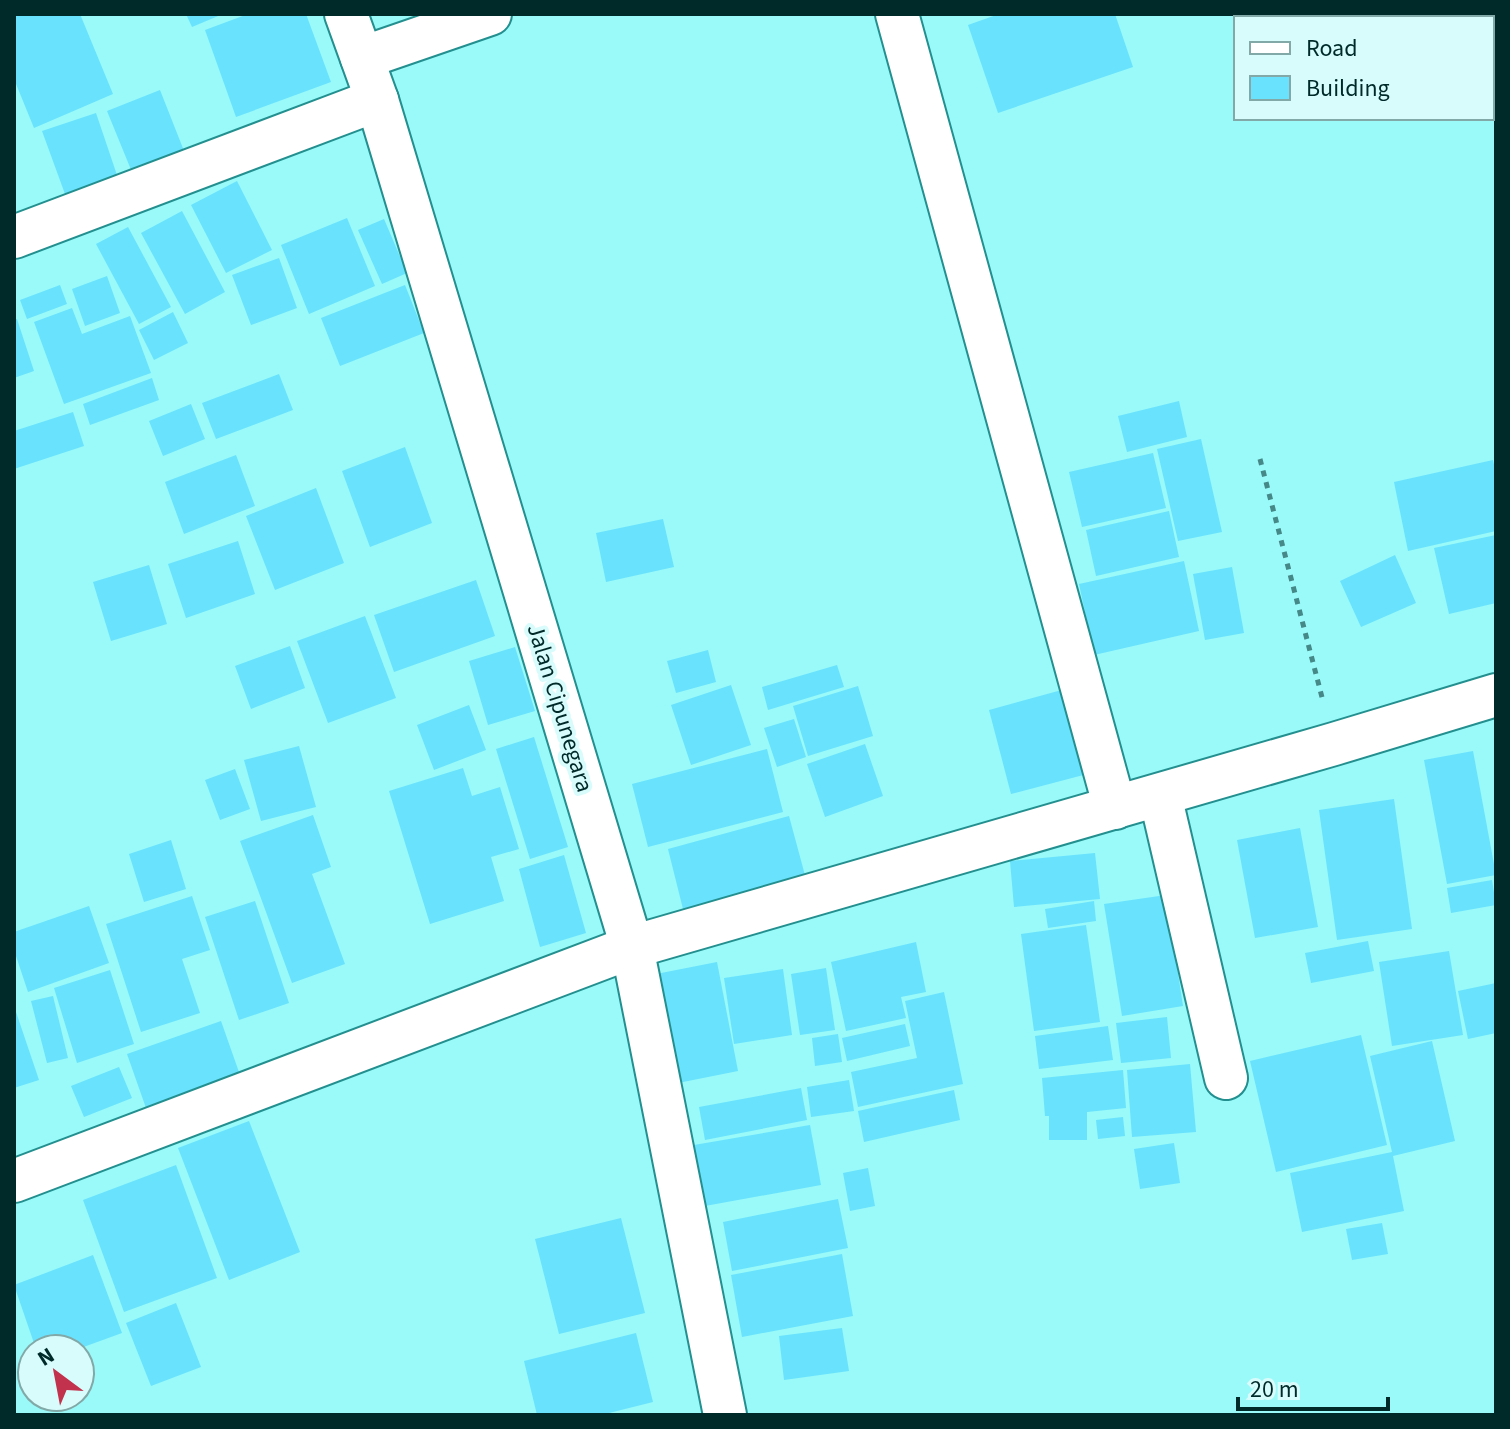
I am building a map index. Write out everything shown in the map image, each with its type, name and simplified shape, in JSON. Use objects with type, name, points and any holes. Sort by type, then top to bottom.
[{"type":"street","name":"Jalan Cipunegara","points":[[346,14],[377,100],[632,947],[725,1415]]},
{"type":"street","points":[[362,58],[490,14]]},
{"type":"street","points":[[897,14],[1115,808]]},
{"type":"street","points":[[14,237],[377,100]]},
{"type":"street","points":[[14,1181],[632,947],[1496,695]]},
{"type":"street","points":[[1160,795],[1226,1078]]},
{"type":"path","points":[[1260,459],[1334,744]]},
{"type":"building","points":[[14,14],[80,14],[113,94],[34,128],[14,79]]},
{"type":"building","points":[[186,14],[223,14],[192,27]]},
{"type":"building","points":[[248,14],[306,14],[331,82],[236,117],[205,30]]},
{"type":"building","points":[[999,14],[1115,14],[1133,67],[998,113],[968,25]]},
{"type":"building","points":[[1496,14],[1496,22],[1494,16],[1426,16]]},
{"type":"building","points":[[160,90],[186,156],[134,177],[107,111]]},
{"type":"building","points":[[96,113],[121,187],[69,205],[42,131]]},
{"type":"building","points":[[237,181],[272,250],[226,273],[191,205]]},
{"type":"building","points":[[182,211],[225,292],[185,314],[141,233]]},
{"type":"building","points":[[347,218],[375,286],[309,314],[281,245]]},
{"type":"building","points":[[384,219],[407,273],[382,284],[358,230]]},
{"type":"building","points":[[128,227],[171,307],[139,324],[96,244]]},
{"type":"building","points":[[279,258],[297,308],[251,325],[232,275]]},
{"type":"building","points":[[107,276],[120,313],[85,326],[72,289]]},
{"type":"building","points":[[60,285],[67,304],[27,319],[20,300]]},
{"type":"building","points":[[405,285],[424,333],[340,366],[321,318]]},
{"type":"building","points":[[72,308],[82,334],[130,316],[151,373],[64,404],[34,322]]},
{"type":"building","points":[[173,312],[188,343],[154,360],[139,330]]},
{"type":"building","points":[[17,319],[34,371],[14,378],[14,320]]},
{"type":"building","points":[[279,374],[293,410],[216,439],[202,403]]},
{"type":"building","points":[[152,378],[159,400],[90,425],[83,404]]},
{"type":"building","points":[[1179,401],[1187,437],[1127,452],[1118,416]]},
{"type":"building","points":[[191,404],[205,439],[163,456],[149,421]]},
{"type":"building","points":[[73,412],[84,446],[14,469],[14,431]]},
{"type":"building","points":[[1201,439],[1222,532],[1178,541],[1157,449]]},
{"type":"building","points":[[405,447],[432,523],[370,547],[342,471]]},
{"type":"building","points":[[1153,453],[1166,508],[1082,527],[1069,472]]},
{"type":"building","points":[[236,455],[255,506],[184,534],[165,482]]},
{"type":"building","points":[[1493,460],[1496,474],[1496,531],[1408,551],[1394,482]]},
{"type":"building","points":[[316,488],[344,563],[275,590],[246,516]]},
{"type":"building","points":[[1169,511],[1179,557],[1096,576],[1086,530]]},
{"type":"building","points":[[663,519],[674,567],[606,582],[596,533]]},
{"type":"building","points":[[1496,535],[1496,603],[1449,614],[1434,548]]},
{"type":"building","points":[[238,541],[255,594],[186,618],[168,564]]},
{"type":"building","points":[[1395,555],[1416,603],[1361,627],[1340,581]]},
{"type":"building","points":[[1184,561],[1199,631],[1094,655],[1079,584]]},
{"type":"building","points":[[149,565],[167,624],[111,641],[93,582]]},
{"type":"building","points":[[1232,567],[1244,633],[1205,640],[1193,574]]},
{"type":"building","points":[[476,580],[495,636],[394,672],[374,615]]},
{"type":"building","points":[[365,616],[396,698],[328,723],[297,641]]},
{"type":"building","points":[[290,646],[305,688],[251,709],[235,666]]},
{"type":"building","points":[[515,647],[535,711],[488,725],[469,661]]},
{"type":"building","points":[[708,650],[716,682],[676,693],[667,661]]},
{"type":"building","points":[[837,665],[844,687],[768,710],[762,687]]},
{"type":"building","points":[[731,685],[751,745],[691,765],[671,705]]},
{"type":"building","points":[[858,686],[873,736],[808,756],[793,706]]},
{"type":"building","points":[[1069,688],[1091,773],[1011,794],[989,710]]},
{"type":"building","points":[[469,705],[486,750],[434,770],[417,725]]},
{"type":"building","points":[[794,719],[806,757],[777,767],[764,728]]},
{"type":"building","points":[[534,737],[568,847],[530,859],[496,749]]},
{"type":"building","points":[[865,744],[883,796],[825,817],[807,764]]},
{"type":"building","points":[[299,746],[316,807],[261,821],[244,760]]},
{"type":"building","points":[[767,749],[783,812],[648,847],[632,784]]},
{"type":"building","points":[[1473,751],[1496,875],[1447,884],[1424,760]]},
{"type":"building","points":[[463,768],[472,796],[500,787],[519,849],[491,857],[504,901],[430,924],[389,791]]},
{"type":"building","points":[[235,769],[250,809],[220,820],[205,780]]},
{"type":"building","points":[[1394,799],[1412,929],[1337,940],[1319,810]]},
{"type":"building","points":[[313,815],[331,867],[312,874],[345,964],[292,983],[240,841]]},
{"type":"building","points":[[789,816],[806,879],[684,913],[668,849]]},
{"type":"building","points":[[1300,828],[1318,927],[1255,938],[1237,840]]},
{"type":"building","points":[[171,840],[186,889],[144,902],[129,854]]},
{"type":"building","points":[[1095,853],[1100,899],[1014,907],[1010,861]]},
{"type":"building","points":[[564,855],[586,933],[540,947],[519,869]]},
{"type":"building","points":[[1492,880],[1496,905],[1451,913],[1447,888]]},
{"type":"building","points":[[1166,895],[1183,1006],[1122,1016],[1104,904]]},
{"type":"building","points":[[192,896],[210,950],[182,959],[200,1013],[141,1032],[106,924]]},
{"type":"building","points":[[255,901],[289,1003],[239,1020],[205,917]]},
{"type":"building","points":[[1094,901],[1096,921],[1048,928],[1045,909]]},
{"type":"building","points":[[89,906],[109,963],[28,992],[14,950],[14,932]]},
{"type":"building","points":[[1086,925],[1100,1022],[1034,1031],[1021,934]]},
{"type":"building","points":[[1368,941],[1374,971],[1311,983],[1305,953]]},
{"type":"building","points":[[916,942],[926,992],[901,997],[906,1018],[846,1031],[831,962]]},
{"type":"building","points":[[1449,951],[1463,1035],[1392,1046],[1379,962]]},
{"type":"building","points":[[717,962],[738,1071],[678,1083],[656,974]]},
{"type":"building","points":[[826,968],[835,1030],[800,1035],[791,974]]},
{"type":"building","points":[[783,969],[792,1035],[734,1044],[724,978]]},
{"type":"building","points":[[110,970],[134,1044],[77,1063],[54,988]]},
{"type":"building","points":[[1496,983],[1496,1033],[1468,1039],[1458,991]]},
{"type":"building","points":[[944,992],[963,1084],[858,1107],[851,1072],[917,1058],[905,1001]]},
{"type":"building","points":[[53,996],[68,1058],[47,1063],[31,1001]]},
{"type":"building","points":[[14,1006],[39,1080],[14,1088]]},
{"type":"building","points":[[1167,1017],[1171,1058],[1121,1063],[1116,1023]]},
{"type":"building","points":[[221,1021],[240,1075],[146,1108],[127,1054]]},
{"type":"building","points":[[905,1024],[910,1046],[847,1061],[842,1038]]},
{"type":"building","points":[[1108,1026],[1113,1060],[1039,1069],[1035,1036]]},
{"type":"building","points":[[838,1034],[842,1062],[815,1066],[812,1038]]},
{"type":"building","points":[[1361,1035],[1387,1145],[1276,1172],[1250,1061]]},
{"type":"building","points":[[1432,1041],[1455,1141],[1393,1156],[1404,1211],[1302,1232],[1290,1173],[1392,1152],[1370,1056]]},
{"type":"building","points":[[1190,1064],[1196,1132],[1132,1137],[1127,1070]]},
{"type":"building","points":[[119,1067],[132,1098],[84,1117],[71,1086]]},
{"type":"building","points":[[1123,1070],[1126,1108],[1087,1112],[1087,1140],[1049,1140],[1049,1116],[1045,1116],[1042,1078]]},
{"type":"building","points":[[849,1080],[854,1111],[811,1117],[807,1087]]},
{"type":"building","points":[[801,1088],[807,1120],[705,1140],[699,1107]]},
{"type":"building","points":[[954,1090],[960,1120],[864,1142],[858,1111]]},
{"type":"building","points":[[1123,1117],[1125,1136],[1098,1139],[1096,1120]]},
{"type":"building","points":[[249,1121],[300,1252],[229,1280],[178,1148]]},
{"type":"building","points":[[810,1125],[821,1185],[705,1206],[694,1145]]},
{"type":"building","points":[[1174,1143],[1180,1183],[1140,1189],[1134,1149]]},
{"type":"building","points":[[176,1165],[217,1278],[124,1312],[83,1200]]},
{"type":"building","points":[[868,1168],[875,1206],[850,1211],[843,1173]]},
{"type":"building","points":[[838,1199],[848,1248],[732,1271],[723,1222]]},
{"type":"building","points":[[621,1218],[645,1313],[559,1334],[535,1239]]},
{"type":"building","points":[[1382,1223],[1388,1254],[1352,1260],[1346,1229]]},
{"type":"building","points":[[842,1254],[853,1316],[742,1337],[731,1275]]},
{"type":"building","points":[[93,1255],[122,1333],[96,1342],[96,1333],[30,1333],[14,1285]]},
{"type":"building","points":[[176,1303],[201,1367],[151,1386],[126,1323]]},
{"type":"building","points":[[842,1328],[849,1371],[784,1380],[779,1336]]},
{"type":"building","points":[[636,1333],[653,1402],[601,1415],[537,1415],[524,1361]]}]
